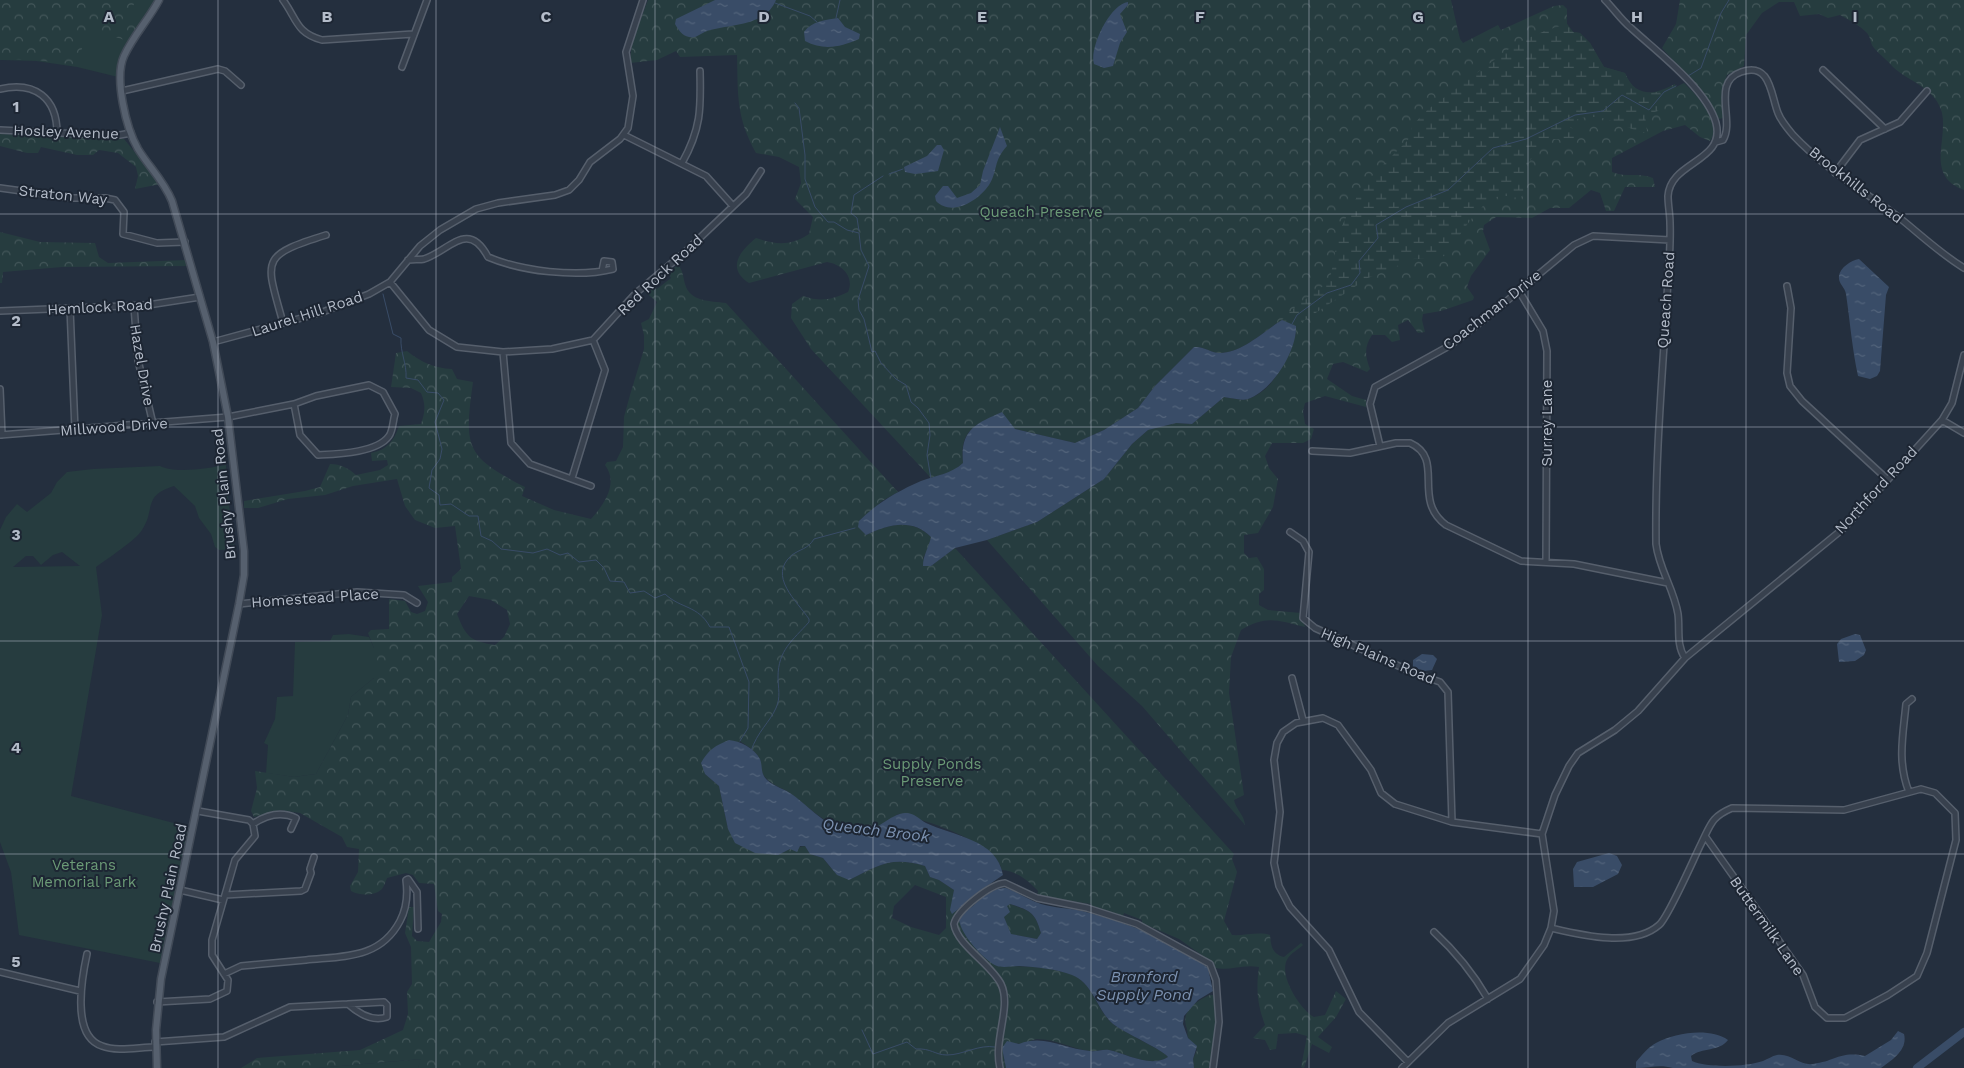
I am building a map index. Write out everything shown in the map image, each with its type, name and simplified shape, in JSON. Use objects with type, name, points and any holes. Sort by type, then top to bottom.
[{"type":"main road","name":"Brushy Plain Road","points":[[158,1068],[155,1045],[158,1002],[198,811],[244,575],[244,551],[228,417],[213,342],[185,242],[166,188],[140,152],[131,133],[122,91],[121,73],[123,58],[159,0]]},
{"type":"street","points":[[283,0],[300,29],[311,37],[322,40],[413,34]]},
{"type":"street","points":[[402,67],[427,0]]},
{"type":"street","points":[[644,0],[626,52],[633,96],[630,117],[624,134],[682,162],[706,176],[733,206]]},
{"type":"street","points":[[1605,0],[1631,28],[1657,49],[1703,98],[1715,120],[1716,142]]},
{"type":"street","points":[[122,91],[218,69],[226,71],[241,85]]},
{"type":"street","name":"Brookhills Road","points":[[1716,142],[1723,140],[1726,134],[1725,94],[1729,81],[1740,72],[1751,70],[1759,72],[1770,83],[1778,115],[1787,128],[1835,173],[1964,268]]},
{"type":"street","points":[[1823,70],[1885,129]]},
{"type":"street","points":[[682,162],[694,142],[701,108],[700,71]]},
{"type":"street","points":[[0,88],[17,86],[46,98],[55,111],[58,134]]},
{"type":"street","points":[[1835,173],[1860,140],[1900,122],[1912,111],[1927,91]]},
{"type":"street","name":"Hosley Avenue","points":[[0,130],[58,134],[120,135],[131,133]]},
{"type":"street","name":"Laurel Hill Road","points":[[213,342],[344,305],[369,294],[390,282],[408,260],[440,230],[476,209],[498,203],[555,195],[569,190],[579,180],[590,162],[624,134]]},
{"type":"street","name":"Queach Road","points":[[1685,658],[1680,651],[1678,613],[1658,560],[1656,536],[1661,373],[1670,240],[1668,196],[1672,181],[1681,172],[1709,152],[1716,142]]},
{"type":"street","name":"Red Rock Road","points":[[593,340],[636,293],[685,252],[746,194],[761,171]]},
{"type":"street","name":"Straton Way","points":[[0,188],[67,197],[115,200],[124,212],[122,234],[157,243],[185,242]]},
{"type":"street","points":[[283,323],[270,275],[275,257],[289,246],[326,235]]},
{"type":"street","name":"Coachman Drive","points":[[1380,446],[1370,404],[1375,387],[1449,346],[1574,245],[1593,236],[1670,240]]},
{"type":"street","points":[[408,260],[424,259],[450,243],[462,239],[475,240],[488,257],[506,265],[568,272],[602,271]]},
{"type":"street","points":[[390,282],[429,330],[456,347],[503,352],[552,349],[593,340],[605,370],[572,478]]},
{"type":"street","points":[[1786,286],[1791,308],[1787,373],[1790,386],[1802,401],[1887,479]]},
{"type":"street","name":"Surrey Lane","points":[[1519,291],[1543,331],[1547,351],[1546,562]]},
{"type":"street","name":"Hemlock Road","points":[[0,311],[134,306],[161,304],[200,297]]},
{"type":"street","name":"Hazel Drive","points":[[134,306],[138,360],[153,424]]},
{"type":"street","points":[[70,308],[75,430]]},
{"type":"street","points":[[503,352],[511,442],[530,464],[591,486]]},
{"type":"street","name":"Northford Road","points":[[1542,834],[1555,795],[1568,766],[1578,753],[1615,730],[1638,710],[1685,658],[1844,528],[1942,420],[1952,403],[1964,355]]},
{"type":"street","name":"Millwood Drive","points":[[1,435],[228,417],[294,404],[369,384],[384,392],[395,414],[390,436],[379,445],[347,453],[318,455],[300,435],[294,404]]},
{"type":"street","points":[[0,389],[1,435]]},
{"type":"street","points":[[1942,420],[1964,433]]},
{"type":"street","points":[[1312,450],[1350,453],[1410,442],[1421,450],[1428,462],[1430,505],[1438,520],[1446,525],[1510,557],[1531,562],[1574,564],[1668,583]]},
{"type":"street","name":"High Plains Road","points":[[1290,532],[1303,541],[1309,552],[1302,618],[1315,628],[1412,672],[1440,682],[1448,692],[1452,822]]},
{"type":"street","name":"Homestead Place","points":[[239,604],[357,592],[404,595],[417,603]]},
{"type":"street","points":[[1292,678],[1303,720]]},
{"type":"street","points":[[1551,928],[1605,939],[1643,934],[1660,925],[1716,815],[1732,808],[1844,810],[1909,792],[1902,775],[1901,758],[1906,704],[1912,699]]},
{"type":"street","points":[[1402,1068],[1448,1023],[1513,985],[1524,975],[1551,928],[1554,912],[1542,834],[1452,822],[1395,804],[1381,793],[1372,770],[1338,725],[1323,718],[1303,720],[1283,732],[1276,743],[1274,760],[1280,812],[1274,863],[1279,886],[1290,907],[1329,950],[1359,1012],[1408,1062]]},
{"type":"street","name":"Buttermilk Lane","points":[[1705,836],[1803,975],[1815,1007],[1827,1018],[1844,1018],[1888,995],[1917,976],[1927,953],[1956,840],[1954,813],[1935,793],[1921,789],[1909,792]]},
{"type":"street","points":[[158,1002],[200,1000],[219,996],[227,991],[228,986],[224,974],[212,955],[211,948],[235,860],[254,839],[253,824],[241,817],[198,811]]},
{"type":"street","points":[[253,824],[267,816],[288,815],[296,818],[291,829]]},
{"type":"street","points":[[180,890],[224,897],[301,891],[305,889],[314,857]]},
{"type":"street","points":[[224,974],[241,966],[354,955],[374,948],[388,938],[402,916],[407,900],[406,880],[408,879],[417,892],[418,929]]},
{"type":"street","points":[[1000,1068],[998,1053],[1005,1003],[1002,988],[994,974],[958,934],[955,920],[965,909],[991,888],[1005,883],[1037,898],[1087,908],[1131,922],[1204,959],[1214,970],[1217,985],[1219,1028],[1214,1068]]},
{"type":"street","points":[[1434,932],[1454,950],[1474,974],[1488,999]]},
{"type":"street","points":[[87,954],[80,991],[87,1031],[93,1041],[102,1046],[112,1048],[224,1037],[290,1007],[384,1002],[387,1005],[387,1016],[367,1017],[348,1004]]},
{"type":"street","points":[[0,972],[80,991]]},
{"type":"green space","points":[[0,0],[156,0],[122,52],[118,77],[77,67],[36,61],[0,60]]},
{"type":"green space","points":[[0,0],[136,0],[125,22],[138,26],[128,41],[89,29],[76,65],[36,60],[3,59],[0,58]]},
{"type":"green space","name":"Queach Preserve","points":[[648,0],[1451,0],[1460,39],[1463,43],[1498,25],[1501,30],[1554,6],[1563,5],[1567,9],[1567,24],[1573,32],[1580,33],[1590,43],[1604,67],[1625,73],[1634,88],[1646,93],[1659,91],[1675,84],[1676,87],[1684,83],[1706,109],[1711,118],[1713,134],[1710,141],[1700,137],[1685,125],[1663,131],[1612,158],[1612,172],[1622,175],[1648,176],[1653,178],[1655,187],[1625,187],[1614,211],[1606,211],[1600,193],[1591,190],[1569,208],[1550,208],[1532,218],[1496,217],[1484,225],[1483,231],[1490,250],[1471,276],[1467,287],[1474,297],[1473,300],[1441,311],[1423,314],[1422,320],[1425,332],[1418,333],[1408,320],[1398,325],[1400,340],[1392,342],[1385,335],[1372,335],[1367,348],[1366,356],[1370,369],[1367,372],[1343,362],[1333,364],[1327,379],[1352,396],[1366,400],[1366,407],[1325,396],[1305,403],[1303,411],[1305,424],[1314,429],[1311,439],[1303,443],[1272,443],[1265,456],[1269,468],[1278,479],[1273,507],[1258,533],[1244,535],[1244,553],[1249,558],[1257,557],[1264,569],[1264,590],[1259,594],[1259,605],[1268,610],[1301,613],[1305,627],[1272,620],[1250,625],[1241,630],[1231,657],[1229,693],[1244,795],[1234,800],[1245,825],[1142,706],[1098,666],[987,540],[1037,522],[1104,479],[1132,444],[1148,430],[1176,423],[1192,424],[1224,397],[1246,400],[1258,394],[1273,381],[1279,372],[1296,334],[1282,320],[1252,341],[1228,352],[1217,353],[1194,347],[1155,386],[1138,408],[1104,430],[1075,443],[1015,429],[1002,413],[977,425],[966,436],[962,452],[963,463],[953,471],[931,478],[811,349],[791,318],[792,304],[803,296],[826,299],[848,292],[850,281],[842,268],[827,262],[749,283],[738,271],[738,260],[741,254],[756,238],[783,243],[796,241],[809,234],[813,217],[795,199],[801,183],[799,167],[779,157],[756,153],[741,117],[738,94],[737,55],[680,57],[676,51],[657,60],[630,63],[632,42]]},
{"type":"green space","points":[[1680,0],[1964,0],[1964,190],[1952,184],[1945,176],[1941,167],[1943,123],[1939,104],[1928,91],[1899,72],[1876,51],[1868,34],[1863,29],[1840,15],[1828,18],[1819,14],[1800,16],[1794,2],[1779,2],[1762,13],[1746,35],[1744,66],[1727,75],[1722,89],[1723,118],[1719,119],[1707,98],[1662,48],[1676,24]]},
{"type":"green space","points":[[1567,24],[1573,32],[1580,33],[1590,43],[1604,67],[1625,73],[1638,90],[1660,92],[1662,98],[1658,111],[1645,115],[1647,132],[1643,133],[1599,117],[1581,118],[1571,122],[1570,127],[1576,131],[1577,136],[1574,140],[1551,139],[1541,144],[1524,170],[1523,194],[1520,199],[1500,196],[1485,204],[1470,220],[1449,254],[1436,259],[1414,259],[1368,278],[1296,326],[1282,320],[1298,304],[1326,284],[1331,274],[1339,232],[1352,205],[1368,180],[1408,140],[1412,126],[1427,110],[1517,43]]},
{"type":"green space","points":[[0,134],[124,139],[161,184],[135,189],[138,176],[136,167],[118,153],[99,150],[93,155],[77,155],[41,147],[38,153],[27,153],[0,146]]},
{"type":"green space","points":[[0,232],[40,242],[95,243],[99,257],[108,263],[187,260],[189,266],[62,267],[3,272],[2,283],[0,283]]},
{"type":"green space","name":"Supply Ponds Preserve","points":[[678,265],[691,294],[701,300],[726,303],[898,492],[882,501],[859,521],[866,535],[891,526],[908,525],[916,527],[931,537],[929,547],[923,558],[931,566],[955,548],[1234,854],[1232,859],[1237,872],[1224,921],[1232,935],[1261,933],[1270,935],[1273,949],[1277,954],[1284,957],[1301,943],[1303,945],[1288,958],[1285,965],[1285,973],[1292,991],[1302,1007],[1314,1017],[1325,1015],[1336,991],[1346,999],[1336,1017],[1318,1037],[1332,1047],[1329,1053],[1312,1044],[1304,1068],[1301,1067],[1307,1036],[1296,1033],[1278,1034],[1276,1049],[1270,1050],[1265,1040],[1253,1038],[1265,1025],[1258,996],[1259,967],[1215,968],[1213,963],[1179,939],[1142,923],[1142,920],[1124,913],[1123,916],[1091,906],[1091,904],[1037,896],[1038,891],[1031,884],[1018,874],[1002,870],[997,860],[987,850],[973,841],[940,826],[898,814],[868,830],[855,831],[831,824],[790,793],[768,780],[762,773],[758,756],[740,741],[705,774],[719,786],[728,829],[778,855],[790,849],[805,846],[810,854],[823,858],[830,867],[849,880],[877,866],[894,862],[925,866],[930,877],[939,880],[954,890],[953,898],[966,911],[966,937],[997,966],[1045,968],[1073,975],[1080,979],[1090,991],[1113,1024],[1168,1057],[1161,1060],[1146,1061],[1109,1050],[1090,1051],[1037,1039],[1018,1044],[1015,1043],[1003,1054],[1006,1068],[418,1068],[421,1059],[316,1068],[241,1068],[257,1058],[360,1050],[403,1030],[408,1014],[407,992],[412,984],[411,947],[405,933],[409,907],[414,907],[412,936],[417,941],[429,942],[441,922],[442,914],[438,911],[434,884],[419,883],[413,875],[406,873],[387,878],[382,889],[375,893],[354,893],[351,891],[350,886],[358,872],[359,849],[347,847],[342,837],[300,813],[280,810],[254,817],[251,811],[257,788],[255,771],[294,777],[316,774],[348,715],[351,697],[374,678],[374,648],[368,633],[371,630],[389,629],[389,599],[405,601],[411,612],[417,614],[425,611],[428,602],[418,586],[452,582],[452,577],[461,569],[455,526],[435,528],[415,520],[405,506],[397,479],[353,486],[325,495],[288,499],[258,508],[244,508],[244,501],[320,487],[330,464],[344,467],[356,475],[380,470],[388,465],[387,460],[372,461],[371,453],[386,447],[395,436],[399,426],[421,424],[424,412],[424,401],[421,393],[411,388],[391,387],[396,353],[407,351],[428,364],[452,369],[457,379],[473,382],[469,422],[470,436],[473,448],[480,458],[490,467],[525,487],[522,496],[554,510],[591,519],[605,501],[610,486],[611,479],[605,465],[607,462],[616,461],[623,447],[624,417],[644,349],[644,335],[641,323],[649,319],[657,302],[644,291],[651,285],[657,289],[671,278],[668,273]],"holes":[[[469,596],[491,600],[507,610],[510,624],[504,637],[495,645],[480,642],[470,637],[463,628],[457,614]],[[915,885],[946,897],[946,928],[939,935],[911,927],[892,918],[894,906]]]},
{"type":"green space","name":"Veterans Memorial Park","points":[[226,465],[235,549],[219,550],[215,547],[211,534],[199,518],[195,506],[174,486],[157,494],[139,534],[96,567],[102,615],[71,796],[189,827],[160,963],[19,935],[11,872],[0,842],[0,530],[6,517],[17,504],[27,512],[51,493],[57,482],[67,472],[160,466],[174,470],[183,470]],"holes":[[[62,552],[80,566],[13,567],[26,556],[33,556],[41,565],[53,555]]]},
{"type":"green space","points":[[349,634],[369,637],[374,648],[374,678],[351,697],[348,715],[316,774],[294,777],[266,773],[268,745],[264,743],[275,719],[277,697],[293,696],[295,642],[330,641],[333,635]]},
{"type":"green space","points":[[1010,904],[1027,910],[1034,916],[1041,933],[1037,939],[1010,934],[1004,917],[1007,905]]},
{"type":"green space","points":[[1210,995],[1215,995],[1216,1028],[1210,1068],[1194,1068],[1193,1059],[1197,1050],[1188,1036],[1185,1023],[1187,1012],[1194,1004]]},
{"type":"green space","points":[[422,1059],[418,1068],[316,1068]]},
{"type":"water","points":[[715,0],[776,0],[771,9],[764,15],[746,23],[707,31],[694,37],[680,32],[675,24],[676,19]]},
{"type":"water","points":[[1128,2],[1128,5],[1120,14],[1127,32],[1120,43],[1113,66],[1104,68],[1094,64],[1095,48],[1102,28],[1114,10]]},
{"type":"water","points":[[838,18],[845,27],[860,34],[859,39],[832,47],[819,46],[805,41],[804,32],[811,25]]},
{"type":"water","points":[[1000,127],[1007,146],[1000,156],[989,185],[972,201],[964,205],[949,208],[942,206],[936,201],[935,196],[943,186],[948,186],[957,198],[971,193],[980,185],[983,171]]},
{"type":"water","points":[[937,145],[941,145],[944,150],[938,171],[915,174],[905,172],[904,167],[927,156]]},
{"type":"water","points":[[1859,259],[1889,287],[1886,295],[1880,371],[1877,376],[1870,379],[1858,376],[1846,294],[1839,279],[1844,267]]},
{"type":"water","points":[[1282,320],[1296,326],[1295,336],[1288,358],[1266,388],[1246,400],[1224,397],[1192,424],[1176,423],[1148,430],[1132,444],[1104,479],[1037,522],[987,540],[955,548],[931,566],[923,566],[931,537],[924,531],[908,525],[900,525],[883,528],[866,535],[858,527],[859,521],[888,498],[921,481],[949,472],[963,463],[964,443],[967,436],[977,425],[992,416],[1002,412],[1015,429],[1075,443],[1104,430],[1138,408],[1155,386],[1194,347],[1217,353],[1228,352],[1252,341]]},
{"type":"water","points":[[1855,634],[1860,635],[1866,650],[1864,655],[1855,661],[1839,662],[1837,644],[1841,639]]},
{"type":"water","points":[[1422,654],[1433,655],[1437,659],[1432,670],[1424,671],[1413,667],[1413,660]]},
{"type":"water","name":"Branford Supply Pond","points":[[729,740],[750,748],[757,755],[760,759],[762,772],[767,780],[793,795],[824,820],[838,828],[846,831],[865,831],[873,829],[899,814],[909,813],[926,823],[983,846],[999,863],[1003,875],[974,895],[964,905],[968,910],[990,892],[1006,888],[1041,904],[1082,911],[1132,926],[1180,949],[1194,958],[1208,968],[1213,991],[1198,1000],[1184,1016],[1183,1024],[1188,1038],[1197,1046],[1193,1059],[1194,1068],[1006,1068],[1002,1048],[1007,1041],[1019,1044],[1028,1041],[1046,1041],[1081,1050],[1109,1050],[1146,1061],[1161,1060],[1168,1057],[1160,1050],[1113,1024],[1085,984],[1072,975],[1020,966],[999,967],[991,963],[968,939],[961,926],[959,920],[966,911],[961,907],[952,914],[950,910],[954,890],[939,880],[930,877],[925,866],[894,862],[877,866],[849,880],[837,875],[823,858],[810,854],[805,846],[800,846],[797,852],[790,849],[778,855],[755,853],[735,843],[728,829],[719,786],[705,774],[701,763],[716,746]],"holes":[[[1010,904],[1027,910],[1034,916],[1041,933],[1037,939],[1011,934],[1004,917],[1010,912],[1007,906]]]},
{"type":"water","points":[[1609,853],[1617,856],[1622,865],[1618,874],[1593,887],[1574,887],[1573,869],[1577,862]]},
{"type":"water","points":[[1898,1031],[1904,1034],[1904,1045],[1890,1062],[1881,1068],[1673,1068],[1659,1066],[1636,1068],[1636,1062],[1650,1047],[1664,1039],[1682,1034],[1711,1034],[1728,1040],[1720,1046],[1700,1051],[1691,1056],[1692,1061],[1699,1063],[1727,1066],[1747,1065],[1777,1055],[1787,1056],[1808,1064],[1821,1063],[1849,1055],[1865,1056],[1891,1040]]},
{"type":"waterway","points":[[836,18],[840,0]]},
{"type":"waterway","name":"Queach Brook","points":[[1688,76],[1701,68],[1721,13],[1729,0]]},
{"type":"waterway","points":[[775,3],[810,16],[817,22]]},
{"type":"waterway","name":"Queach Brook","points":[[1292,324],[1297,315],[1327,293],[1351,285],[1360,273],[1359,261],[1378,238],[1376,225],[1406,207],[1448,190],[1493,148],[1526,139],[1575,115],[1603,111],[1622,95],[1649,110],[1664,92],[1676,86]]},
{"type":"waterway","points":[[795,103],[799,108],[805,155],[805,179],[815,207],[828,222],[834,222],[847,230],[859,233],[861,250],[869,266],[858,300],[859,310],[864,319],[872,352],[875,351],[881,363],[896,379],[906,385],[911,402],[929,423],[930,435],[927,455],[931,479]]},
{"type":"waterway","points":[[889,174],[903,169]]},
{"type":"waterway","points":[[859,231],[857,218],[851,213],[854,195],[883,176]]},
{"type":"waterway","points":[[383,294],[393,334],[401,338],[406,378],[418,380],[427,392],[438,393],[444,400],[435,422],[442,449],[440,459],[432,470],[429,488],[439,495],[440,505],[451,504],[469,516],[478,516],[481,536],[492,541],[501,549],[533,553],[547,549],[560,555],[568,553],[579,562],[596,560],[604,568],[610,581],[624,582],[630,593],[644,591],[655,598],[665,594],[695,611],[710,627],[729,627],[749,682],[748,728],[740,741]]},
{"type":"waterway","name":"Queach Brook","points":[[751,751],[778,704],[779,668],[784,652],[787,646],[809,622],[809,619],[783,580],[782,571],[785,563],[792,555],[807,547],[814,539],[855,528]]},
{"type":"waterway","points":[[862,1030],[873,1054],[907,1042],[916,1049],[947,1055],[983,1047],[995,1047]]},
{"type":"waterway","points":[[1917,1068],[1964,1032]]}]
